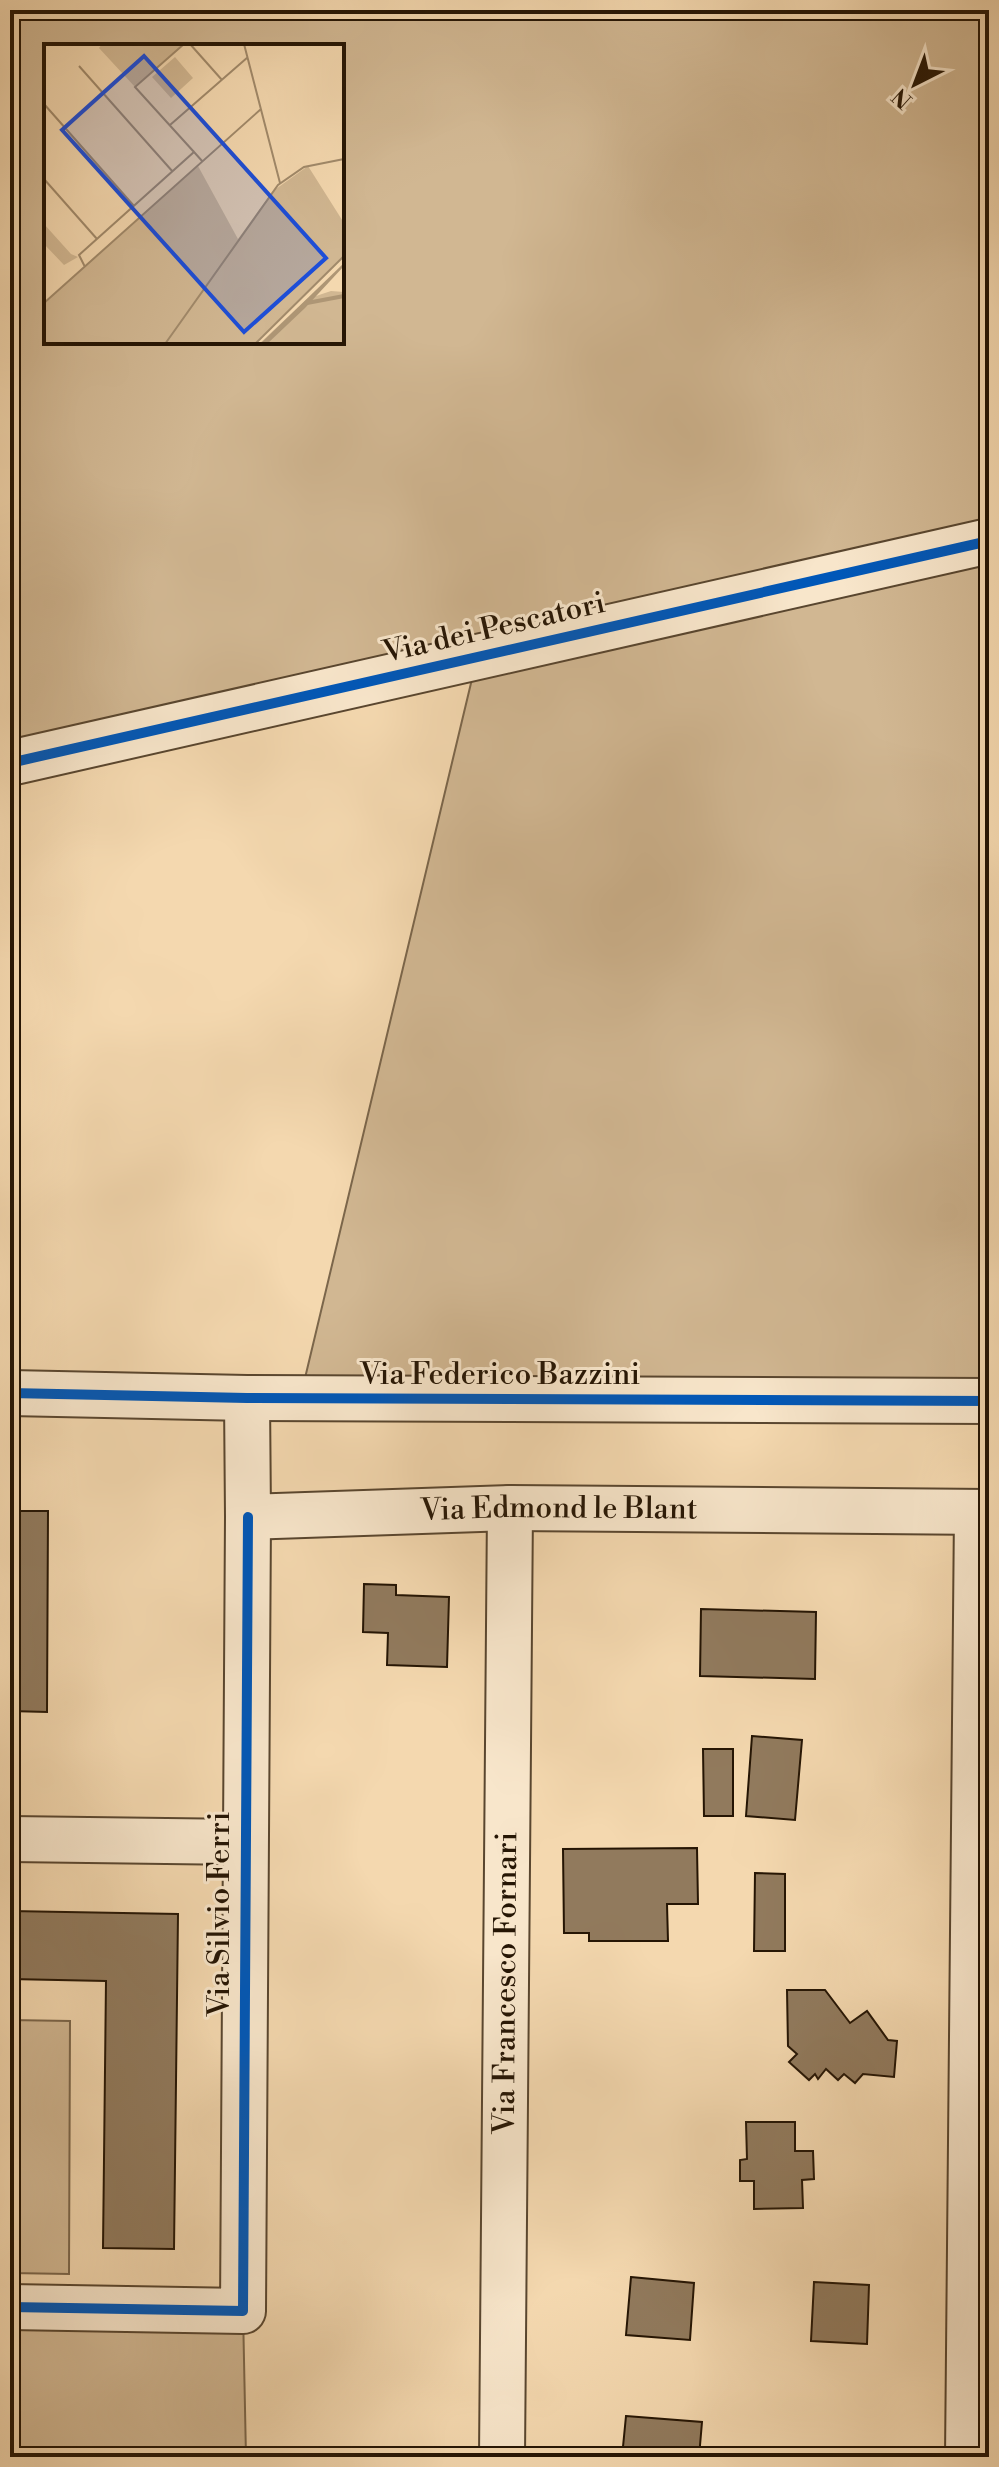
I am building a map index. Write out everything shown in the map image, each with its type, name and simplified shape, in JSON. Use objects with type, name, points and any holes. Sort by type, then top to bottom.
[{"type":"street","name":"Via dei Pescatori","points":[[10,763],[989,541]]},
{"type":"street","name":"Via Federico Bazzini","points":[[10,1393],[247,1398],[989,1401]]},
{"type":"street","points":[[247,1398],[248,1517]]},
{"type":"street","name":"Via Edmond le Blant","points":[[248,1517],[510,1508],[983,1512]]},
{"type":"street","name":"Via Francesco Fornari","points":[[502,2457],[510,1508]]},
{"type":"street","points":[[968,2457],[983,1512]]},
{"type":"street","name":"Via Silvio Ferri","points":[[10,2307],[243,2311],[248,1517]]},
{"type":"street","points":[[10,1839],[244,1842]]},
{"type":"shaded area","points":[[10,10],[989,10],[989,1401],[300,1399],[477,658],[10,762]]},
{"type":"shaded area","points":[[10,2020],[70,2021],[69,2274],[10,2273]]},
{"type":"shaded area","points":[[10,2307],[243,2311],[246,2457],[10,2457]]},
{"type":"building","points":[[10,1511],[48,1511],[47,1712],[10,1711]]},
{"type":"building","points":[[364,1584],[396,1585],[396,1595],[449,1597],[447,1667],[387,1665],[388,1633],[363,1632]]},
{"type":"building","points":[[701,1609],[816,1612],[815,1679],[700,1676]]},
{"type":"building","points":[[752,1736],[802,1740],[795,1820],[746,1816]]},
{"type":"building","points":[[703,1749],[733,1749],[733,1816],[704,1816]]},
{"type":"building","points":[[697,1848],[698,1904],[667,1904],[668,1941],[589,1941],[589,1933],[564,1933],[563,1849]]},
{"type":"building","points":[[755,1873],[785,1874],[785,1951],[754,1951]]},
{"type":"building","points":[[10,1911],[178,1914],[174,2249],[103,2248],[106,1981],[10,1979]]},
{"type":"building","points":[[787,1990],[825,1990],[850,2023],[867,2011],[888,2040],[897,2041],[894,2077],[863,2074],[855,2083],[844,2074],[838,2080],[826,2069],[818,2079],[815,2074],[809,2080],[789,2062],[797,2054],[788,2046]]},
{"type":"building","points":[[746,2122],[795,2122],[795,2151],[813,2151],[814,2179],[802,2180],[803,2208],[754,2209],[754,2181],[740,2181],[740,2160],[747,2159]]},
{"type":"building","points":[[631,2277],[694,2283],[690,2340],[626,2335]]},
{"type":"building","points":[[814,2282],[869,2285],[867,2344],[811,2341]]},
{"type":"building","points":[[626,2416],[702,2422],[699,2457],[622,2457]]},
{"type":"building","points":[[286,2447],[377,2450],[377,2457],[286,2457]]},
{"type":"cycle path","points":[[10,763],[989,541]]},
{"type":"cycle path","points":[[10,1393],[247,1398],[989,1401]]},
{"type":"cycle path","points":[[10,2307],[243,2311],[248,1517]]}]
